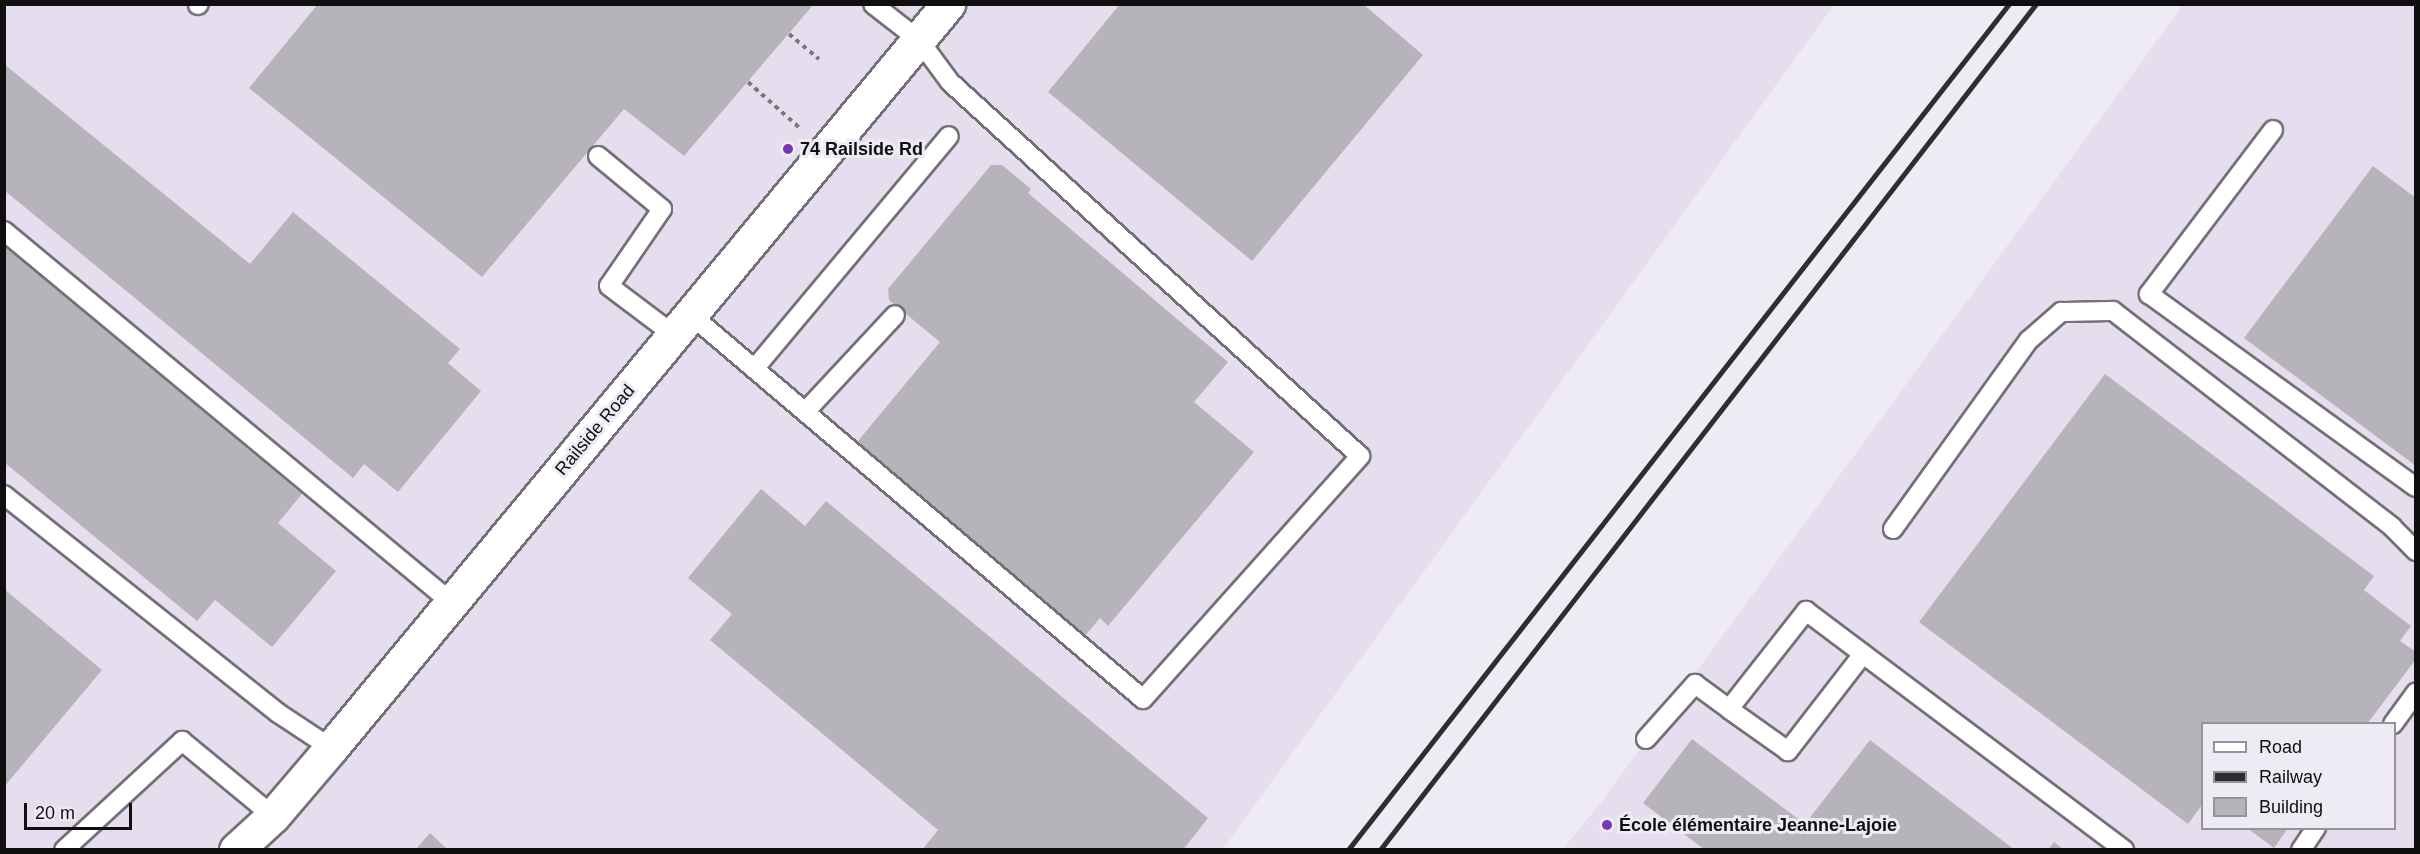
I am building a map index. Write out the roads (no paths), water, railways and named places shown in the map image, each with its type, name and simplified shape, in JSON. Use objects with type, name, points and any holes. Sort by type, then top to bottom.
[{"type":"street","name":"Railside Road","points":[[236,849],[273,816],[331,748],[948,4]]},
{"type":"lane","points":[[598,156],[662,209],[609,286],[755,368],[1143,699],[1360,456],[950,82],[918,40],[873,4]]},
{"type":"lane","points":[[2273,130],[2149,294],[2415,487]]},
{"type":"lane","points":[[755,368],[949,136]]},
{"type":"lane","points":[[4,231],[452,603]]},
{"type":"lane","points":[[1893,529],[2029,340],[2061,312],[2113,311],[2392,527],[2415,551]]},
{"type":"lane","points":[[805,412],[894,315]]},
{"type":"lane","points":[[4,495],[278,713],[331,748]]},
{"type":"lane","points":[[1729,709],[1806,611],[2124,849]]},
{"type":"lane","points":[[1646,739],[1695,684],[1788,751],[1863,654]]},
{"type":"lane","points":[[2394,722],[2415,692]]},
{"type":"lane","points":[[64,849],[182,741],[273,816]]},
{"type":"lane","points":[[2301,849],[2315,830]]},
{"type":"railway","points":[[1348,850],[2009,4]]},
{"type":"railway","points":[[1380,850],[2036,4]]},
{"type":"place","name":"74 Railside Rd","points":[[788,149]]},
{"type":"place","name":"École élémentaire Jeanne-Lajoie","points":[[1607,825]]}]
